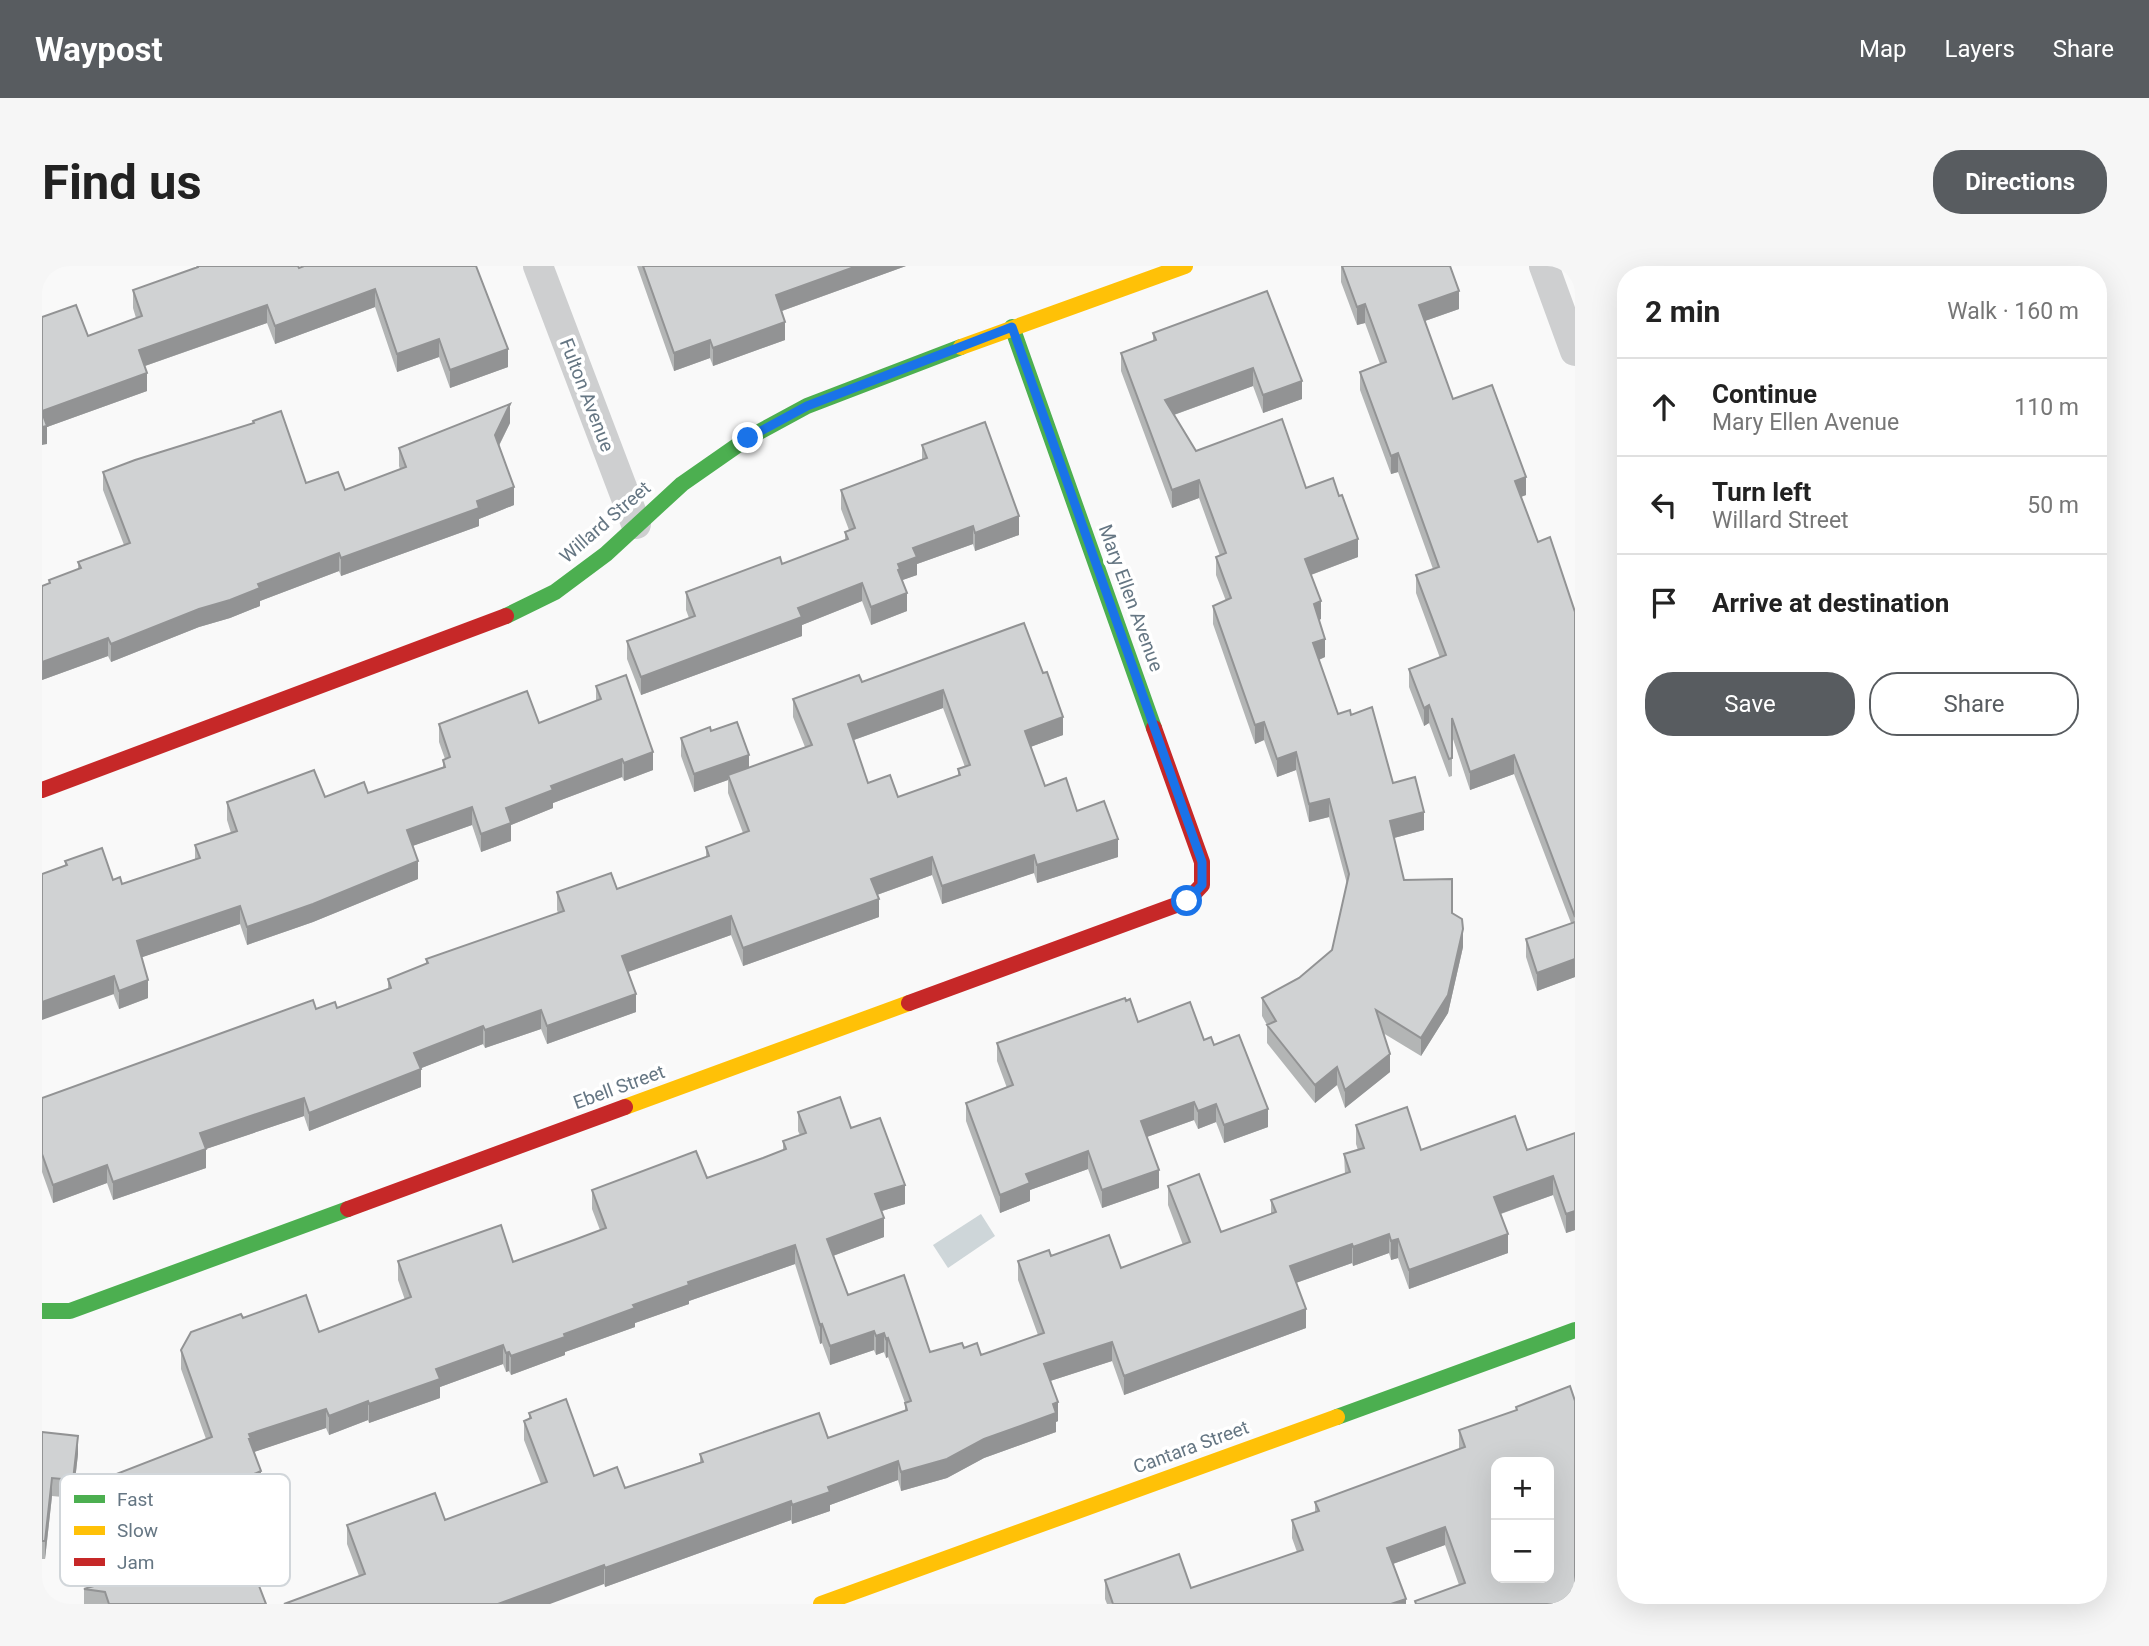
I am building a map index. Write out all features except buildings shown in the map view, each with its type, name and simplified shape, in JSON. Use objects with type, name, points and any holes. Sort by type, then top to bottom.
[{"type":"street","name":"Fulton Avenue","points":[[538,266],[636,524]]},
{"type":"street","name":"Willard Street","points":[[42,790],[518,612],[555,592],[606,554],[681,484],[748,438],[807,406],[1012,327],[1185,266]]},
{"type":"street","points":[[1544,266],[1575,351]]},
{"type":"street","name":"Mary Ellen Avenue","points":[[1012,327],[1202,862],[1202,885]]},
{"type":"street","name":"Ebell Street","points":[[43,1312],[70,1311],[1174,906],[1187,901],[1202,885]]},
{"type":"street","name":"Cantara Street","points":[[821,1604],[1575,1329]]},
{"type":"shaded area","points":[[981,1214],[995,1236],[948,1268],[933,1245]]},
{"type":"traffic: fast","points":[[1012,327],[1154,728]]},
{"type":"traffic: fast","points":[[506,616],[555,592],[606,554],[682,484],[748,438],[807,406],[961,347]]},
{"type":"traffic: fast","points":[[42,1311],[70,1311],[348,1209]]},
{"type":"traffic: fast","points":[[1337,1417],[1575,1330]]},
{"type":"traffic: slow","points":[[961,347],[1185,266]]},
{"type":"traffic: slow","points":[[625,1107],[909,1003]]},
{"type":"traffic: slow","points":[[821,1604],[1337,1417]]},
{"type":"traffic: jam","points":[[42,790],[506,616]]},
{"type":"traffic: jam","points":[[909,1003],[1187,901],[1202,885],[1202,862],[1154,728]]},
{"type":"traffic: jam","points":[[348,1209],[625,1107]]},
{"type":"route","points":[[748,438],[807,406],[1012,327],[1202,862],[1202,885],[1187,901]]}]
